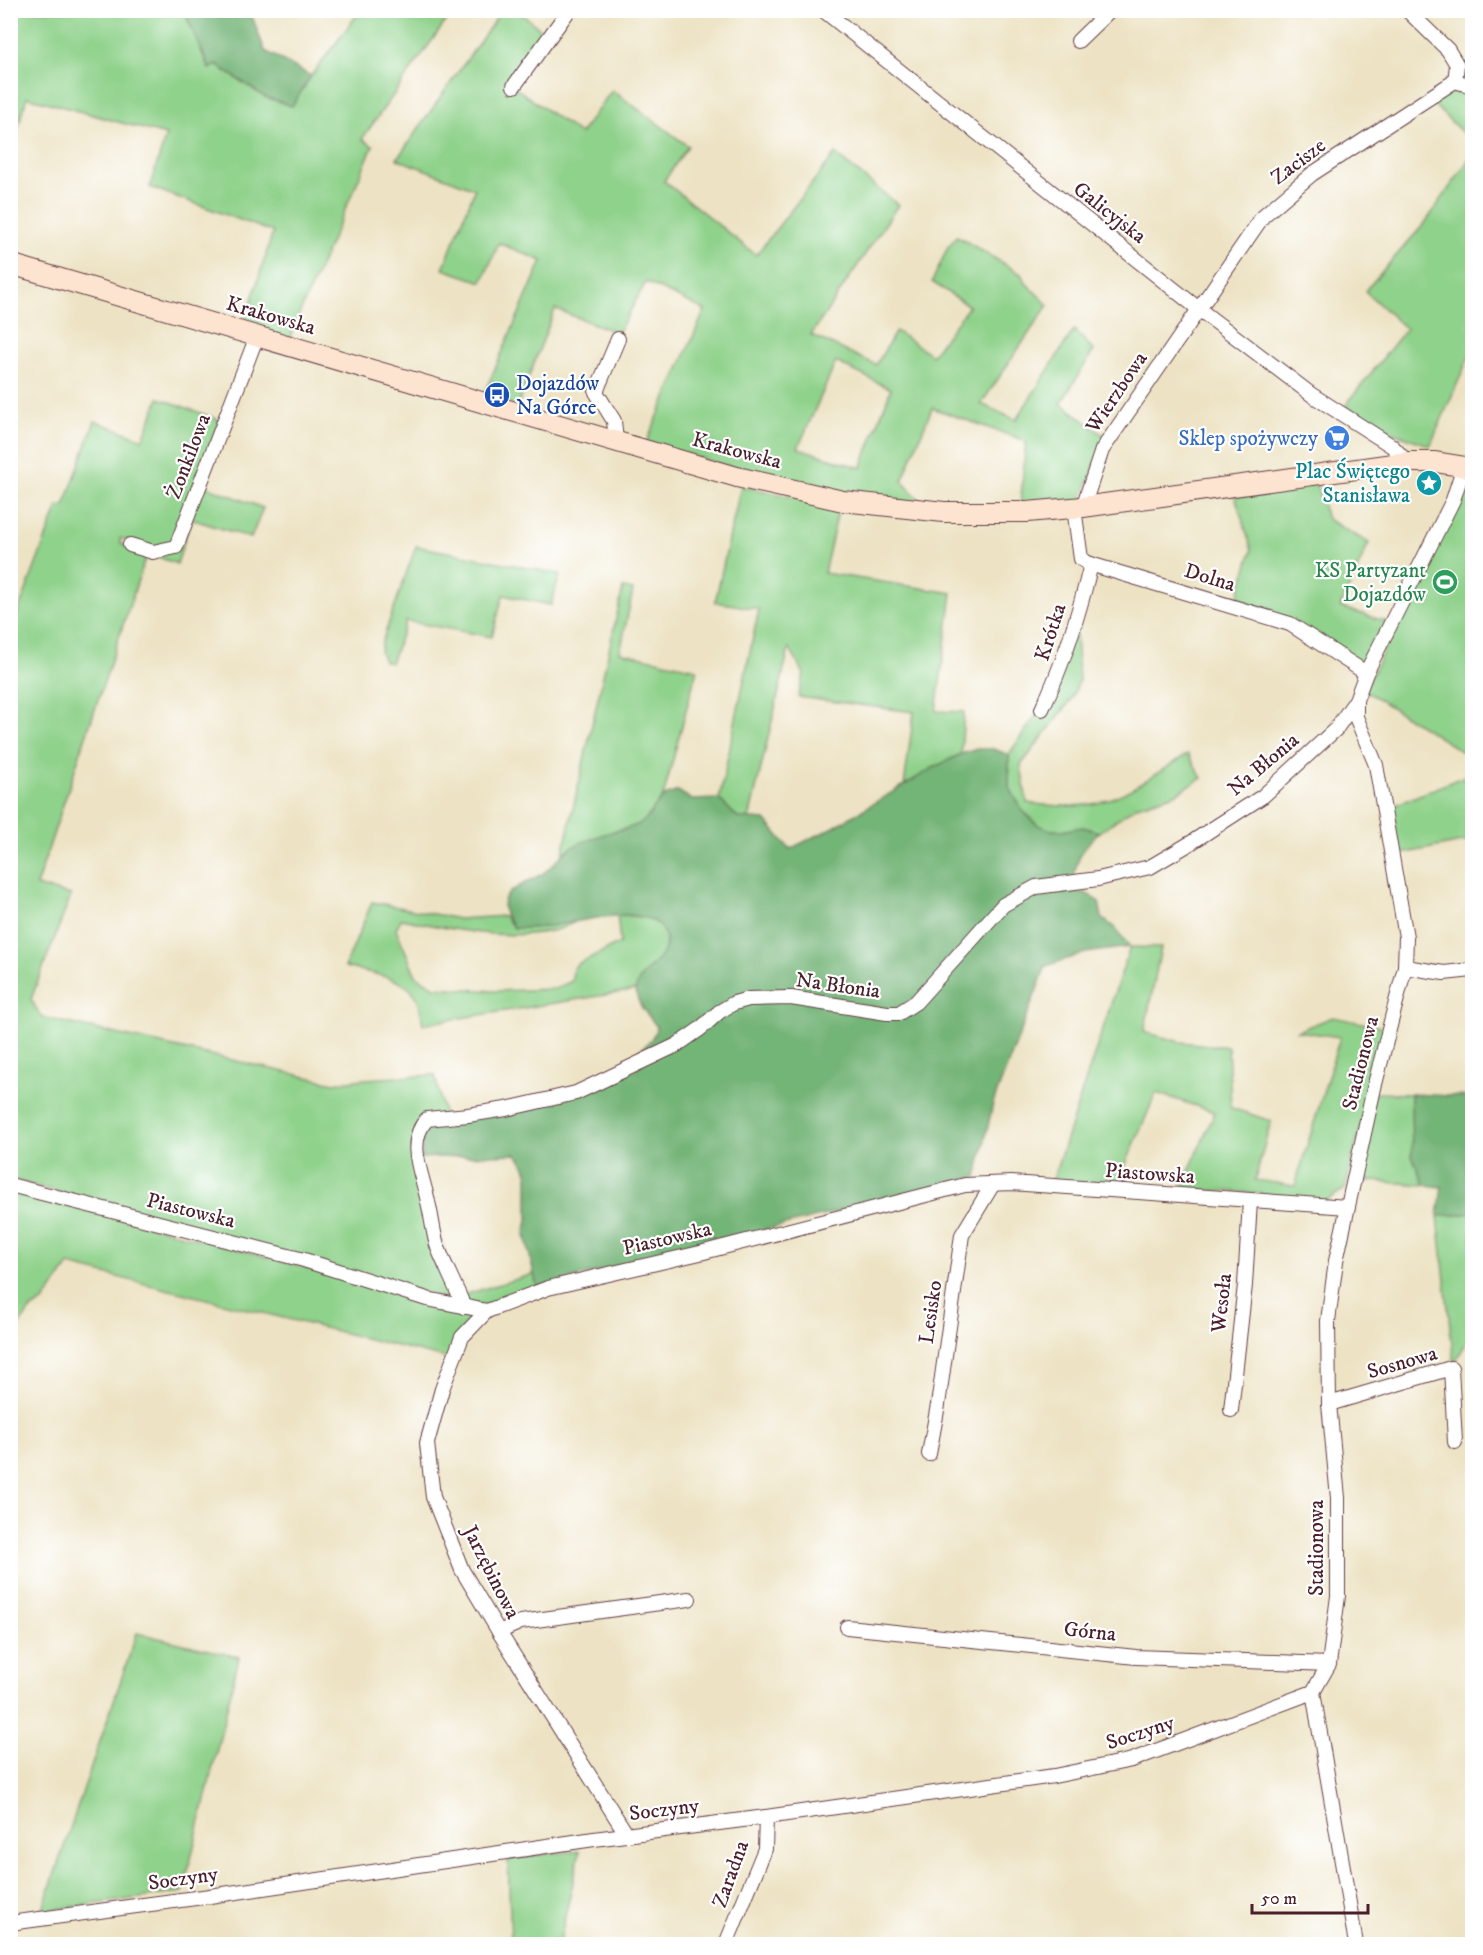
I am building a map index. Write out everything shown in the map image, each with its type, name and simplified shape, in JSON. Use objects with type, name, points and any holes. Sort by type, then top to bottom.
[{"type":"street","points":[[514,86],[569,10]]},
{"type":"street","name":"Galicyjska","points":[[823,10],[1200,310],[1312,395],[1392,446],[1397,463]]},
{"type":"street","points":[[1078,41],[1110,10]]},
{"type":"street","points":[[1407,10],[1448,50],[1457,65],[1455,81],[1473,86]]},
{"type":"street","name":"Zacisze","points":[[1200,310],[1263,216],[1312,174],[1455,81]]},
{"type":"street","name":"Krakowska","points":[[10,264],[738,477],[843,501],[944,512],[1027,512],[1397,463],[1435,462],[1468,467]]},
{"type":"street","name":"Wierzbowa","points":[[1078,507],[1102,450],[1200,310]]},
{"type":"street","name":"Żonkilowa","points":[[130,544],[153,552],[176,547],[257,336]]},
{"type":"street","points":[[616,441],[615,421],[596,392],[618,339]]},
{"type":"street","points":[[1356,700],[1366,673],[1454,500],[1468,467]]},
{"type":"street","points":[[1078,507],[1081,559],[1091,564]]},
{"type":"street","name":"Dolna","points":[[1091,564],[1290,624],[1366,673]]},
{"type":"street","name":"Krótka","points":[[1042,710],[1059,675],[1079,613],[1091,564]]},
{"type":"street","name":"Stadionowa","points":[[1313,1692],[1329,1664],[1338,1596],[1338,1498],[1329,1404],[1328,1321],[1336,1261],[1374,1088],[1405,967],[1406,937],[1376,765],[1356,717],[1356,700]]},
{"type":"street","name":"Na Błonia","points":[[464,1307],[437,1245],[428,1198],[417,1160],[416,1144],[420,1126],[427,1119],[477,1114],[576,1093],[677,1045],[719,1012],[734,1003],[749,999],[791,998],[899,1013],[916,1002],[1003,905],[1036,887],[1128,873],[1150,867],[1180,850],[1263,796],[1336,729],[1356,700]]},
{"type":"street","points":[[1405,967],[1444,973],[1473,970]]},
{"type":"street","name":"Lesisko","points":[[929,1454],[962,1235],[993,1184]]},
{"type":"street","name":"Piastowska","points":[[10,1185],[304,1260],[427,1299],[487,1311],[548,1288],[593,1276],[700,1253],[965,1185],[1022,1184],[1348,1207]]},
{"type":"street","name":"Wesoła","points":[[1231,1410],[1245,1285],[1250,1201]]},
{"type":"street","name":"Jarzębinowa","points":[[487,1311],[462,1337],[442,1389],[427,1443],[433,1497],[462,1570],[627,1834]]},
{"type":"street","name":"Sosnowa","points":[[1329,1404],[1451,1368],[1455,1442]]},
{"type":"street","points":[[499,1632],[521,1622],[689,1599]]},
{"type":"street","name":"Górna","points":[[847,1628],[1136,1657],[1329,1664]]},
{"type":"street","points":[[1313,1692],[1356,1944]]},
{"type":"street","name":"Soczyny","points":[[10,1923],[627,1834],[766,1817],[1054,1776],[1131,1760],[1313,1692]]},
{"type":"street","name":"Zaradna","points":[[726,1944],[765,1848],[766,1817]]},
{"type":"green space","points":[[502,10],[518,11],[545,33],[510,84],[580,134],[612,90],[688,146],[664,181],[756,255],[835,154],[898,205],[811,335],[876,365],[896,331],[932,355],[969,306],[932,282],[948,247],[957,236],[1021,274],[1025,282],[1048,305],[981,404],[1016,420],[1074,330],[1094,350],[1061,403],[1106,437],[1080,504],[1020,508],[1026,441],[932,408],[902,481],[926,507],[792,484],[646,443],[705,310],[646,282],[618,333],[555,309],[517,407],[483,396],[542,261],[499,243],[482,282],[443,269],[475,189],[397,159]],"holes":[[[836,362],[891,389],[861,468],[798,448]]]},
{"type":"green space","points":[[10,11],[184,11],[209,69],[216,65],[265,97],[292,106],[311,76],[360,11],[453,11],[362,139],[373,146],[290,339],[244,325],[273,232],[150,187],[166,135],[27,97],[11,149]]},
{"type":"green space","points":[[184,11],[250,11],[265,51],[311,76],[292,106],[265,97],[217,65],[210,69]]},
{"type":"green space","points":[[1457,85],[1472,89],[1472,142],[1431,102]]},
{"type":"green space","points":[[1472,155],[1472,350],[1430,446],[1393,432],[1345,406],[1406,329],[1365,291],[1425,223]]},
{"type":"green space","points":[[159,398],[220,420],[174,545],[153,548],[120,538],[121,544],[147,553],[36,886],[71,895],[31,999],[41,1017],[334,1083],[435,1075],[444,1114],[413,1144],[459,1303],[11,1179],[10,633],[58,506],[64,507],[95,421],[143,439]]},
{"type":"green space","name":"KS Partyzant Dojazdów","points":[[1472,474],[1472,758],[1364,690]]},
{"type":"green space","points":[[1316,483],[1327,519],[1369,543],[1340,607],[1387,622],[1363,668],[1236,603],[1252,550],[1234,493]]},
{"type":"green space","points":[[203,485],[263,508],[251,538],[191,519],[177,564],[147,553],[178,549]]},
{"type":"green space","points":[[741,486],[839,507],[824,573],[952,593],[936,711],[964,712],[961,754],[904,786],[914,712],[798,697],[804,674],[789,648],[749,819],[738,818],[719,799],[759,609],[715,602]]},
{"type":"green space","points":[[416,546],[560,574],[551,605],[503,595],[492,637],[406,621],[391,663],[384,661],[380,652],[382,642]]},
{"type":"green space","points":[[623,588],[633,590],[620,652],[697,669],[663,797],[644,822],[630,829],[614,831],[577,845],[563,853]]},
{"type":"green space","points":[[1076,633],[1079,681],[1071,700],[1021,765],[1027,803],[1071,806],[1089,805],[1108,800],[1132,789],[1188,754],[1202,778],[1175,794],[1137,806],[1099,832],[1083,827],[1051,830],[1036,824],[1022,810],[1009,786],[1009,754],[1033,720]]},
{"type":"green space","points":[[977,749],[994,749],[1009,755],[1009,787],[1022,810],[1036,824],[1051,830],[1083,827],[1099,832],[1079,858],[1071,891],[1086,893],[1099,902],[1102,918],[1115,928],[1130,947],[1085,953],[1046,966],[993,1103],[977,1177],[537,1287],[525,1234],[528,1220],[528,1175],[523,1162],[516,1154],[421,1158],[424,1129],[432,1122],[469,1119],[637,1069],[639,1051],[651,1040],[657,1027],[644,1010],[636,991],[642,976],[665,950],[666,942],[659,925],[649,919],[635,916],[619,915],[542,927],[514,928],[506,917],[503,907],[504,900],[515,889],[547,871],[566,851],[600,835],[641,823],[665,796],[678,791],[692,800],[719,799],[738,818],[765,820],[790,849],[834,827],[933,768]]},
{"type":"green space","points":[[1472,773],[1472,840],[1396,855],[1388,808]]},
{"type":"green space","points":[[372,902],[459,919],[504,916],[514,928],[543,927],[577,921],[554,930],[513,935],[438,927],[401,919],[396,929],[416,976],[435,987],[494,991],[555,989],[572,981],[573,969],[577,964],[620,943],[617,914],[647,918],[660,925],[666,937],[665,952],[643,976],[636,990],[423,1024],[416,996],[403,984],[384,976],[345,967]]},
{"type":"green space","points":[[1130,947],[1161,948],[1144,1032],[1180,1042],[1228,1047],[1231,1108],[1271,1121],[1255,1180],[1295,1186],[1340,1037],[1297,1031],[1333,1017],[1386,1028],[1345,1189],[1324,1202],[1245,1192],[1181,1189],[1215,1112],[1156,1093],[1117,1185],[1052,1182]]},
{"type":"green space","points":[[1373,1093],[1411,1094],[1412,1156],[1425,1185],[1358,1180]]},
{"type":"green space","points":[[1411,1094],[1472,1097],[1472,1213],[1438,1216],[1442,1187],[1425,1185],[1412,1156]]},
{"type":"green space","points":[[11,1189],[480,1314],[449,1359],[69,1265],[43,1302],[30,1310],[11,1337]]},
{"type":"green space","points":[[1472,1213],[1472,1333],[1454,1364],[1438,1216]]},
{"type":"green space","points":[[534,1274],[537,1287],[487,1307],[466,1303],[463,1295]]},
{"type":"green space","points":[[137,1633],[239,1657],[183,1892],[42,1911]]},
{"type":"green space","points":[[580,1851],[559,1944],[511,1944],[508,1858]]},
{"type":"place","name":"Dojazdów Na Górce","points":[[497,395]]},
{"type":"place","name":"Sklep spożywczy","points":[[1337,438]]},
{"type":"place","name":"Plac Świętego Stanisława","points":[[1429,483]]},
{"type":"place","name":"KS Partyzant Dojazdów","points":[[1445,582]]}]
